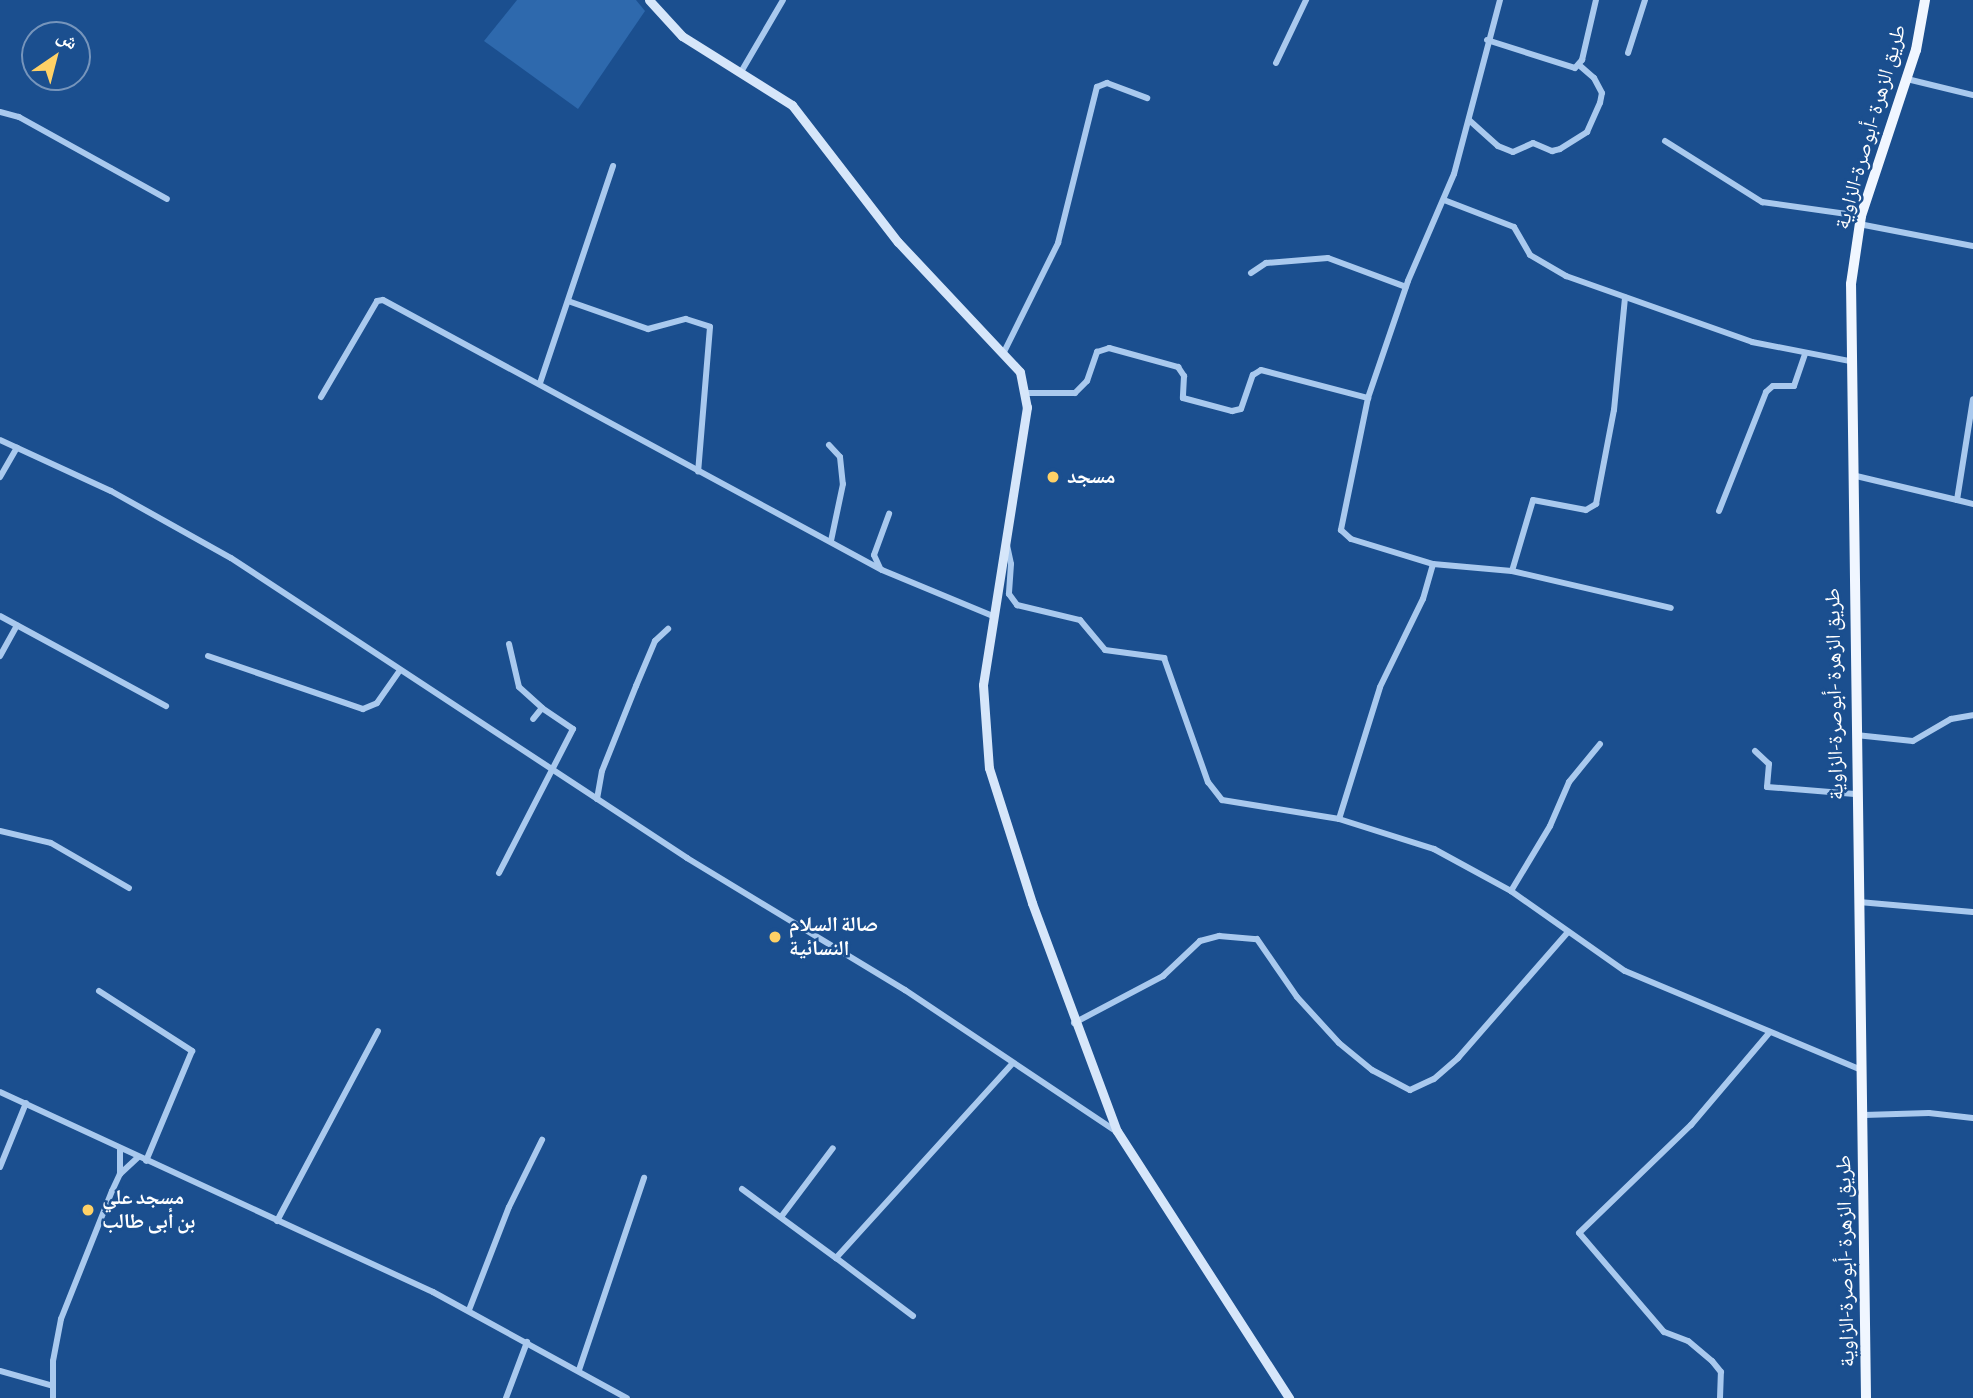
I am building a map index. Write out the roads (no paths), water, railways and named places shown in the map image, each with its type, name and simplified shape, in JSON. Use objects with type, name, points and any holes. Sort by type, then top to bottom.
[{"type":"main road","points":[[649,0],[682,36],[792,105],[898,242],[1020,372],[1027,393],[982,699],[985,750],[1074,1023],[1117,1131],[1289,1398]]},
{"type":"main road","name":"طريق الزهرة -أبوصرة-الزاوية","points":[[1866,1398],[1864,1115],[1855,794],[1851,284],[1860,220],[1907,79],[1925,0]]},
{"type":"street","points":[[741,72],[783,0]]},
{"type":"street","points":[[1276,63],[1306,0]]},
{"type":"street","points":[[1500,0],[1487,40],[1469,120],[1444,200],[1406,287],[1368,398],[1341,530],[1351,539],[1433,564],[1512,571],[1671,608]]},
{"type":"street","points":[[1579,65],[1596,0]]},
{"type":"street","points":[[1628,53],[1645,0]]},
{"type":"street","points":[[1469,120],[1498,146],[1513,152],[1533,143],[1552,151],[1587,132],[1600,103],[1602,93],[1594,78],[1579,65],[1567,66],[1487,40]]},
{"type":"street","points":[[1907,79],[1973,95]]},
{"type":"street","points":[[1004,352],[1058,243],[1097,87],[1107,83],[1147,98]]},
{"type":"street","points":[[0,112],[19,117],[167,199]]},
{"type":"street","points":[[1665,141],[1762,202],[1860,220],[1973,246]]},
{"type":"street","points":[[540,383],[613,166]]},
{"type":"street","points":[[1444,200],[1514,228],[1530,255],[1554,270],[1752,342],[1850,361]]},
{"type":"street","points":[[1251,273],[1266,263],[1328,258],[1406,287]]},
{"type":"street","points":[[1512,571],[1533,500],[1586,510],[1596,504],[1614,410],[1625,298]]},
{"type":"street","points":[[321,397],[380,300],[540,383],[698,472],[882,569],[993,616]]},
{"type":"street","points":[[568,301],[648,329],[686,319],[710,327],[698,472]]},
{"type":"street","points":[[1027,393],[1075,393],[1087,381],[1097,352],[1109,348],[1178,367],[1184,376],[1183,398],[1232,411],[1241,409],[1252,375],[1261,370],[1368,398]]},
{"type":"street","points":[[1719,512],[1766,392],[1773,386],[1794,386],[1805,354]]},
{"type":"street","points":[[1956,500],[1973,399]]},
{"type":"street","points":[[0,440],[193,534],[597,799],[860,961],[1117,1131]]},
{"type":"street","points":[[829,445],[839,457],[843,484],[831,541]]},
{"type":"street","points":[[0,477],[17,447]]},
{"type":"street","points":[[1852,475],[1973,504]]},
{"type":"street","points":[[882,569],[874,555],[889,514]]},
{"type":"street","points":[[1006,540],[1011,564],[1009,594],[1017,605],[1080,620],[1111,653],[1164,658],[1214,794],[1231,803],[1339,819],[1434,849],[1511,891],[1625,971],[1862,1070]]},
{"type":"street","points":[[1339,819],[1380,687],[1423,598],[1433,564]]},
{"type":"street","points":[[0,616],[166,706]]},
{"type":"street","points":[[0,656],[17,625]]},
{"type":"street","points":[[597,799],[602,771],[636,686],[655,641],[668,629]]},
{"type":"street","points":[[499,873],[573,729],[542,708],[519,687],[509,644]]},
{"type":"street","points":[[208,656],[363,709],[377,703],[400,671]]},
{"type":"street","points":[[533,719],[542,708]]},
{"type":"street","points":[[1855,735],[1913,741],[1951,719],[1973,715]]},
{"type":"street","points":[[1511,891],[1556,815],[1569,782],[1600,744]]},
{"type":"street","points":[[1755,751],[1769,764],[1765,786],[1855,794]]},
{"type":"street","points":[[0,831],[51,843],[129,888]]},
{"type":"street","points":[[1859,902],[1973,912]]},
{"type":"street","points":[[1074,1023],[1163,976],[1200,941],[1219,936],[1257,939],[1297,997],[1339,1043],[1397,1087],[1410,1090],[1434,1079],[1458,1058],[1568,932]]},
{"type":"street","points":[[99,990],[192,1051],[146,1161]]},
{"type":"street","points":[[277,1221],[378,1031]]},
{"type":"street","points":[[1720,1398],[1721,1372],[1712,1361],[1688,1341],[1664,1332],[1579,1233],[1691,1125],[1770,1032]]},
{"type":"street","points":[[836,1258],[1013,1063]]},
{"type":"street","points":[[0,1092],[469,1310],[627,1398]]},
{"type":"street","points":[[0,1167],[26,1103]]},
{"type":"street","points":[[1864,1115],[1929,1113],[1973,1118]]},
{"type":"street","points":[[469,1310],[509,1207],[542,1140]]},
{"type":"street","points":[[781,1217],[833,1148]]},
{"type":"street","points":[[53,1398],[61,1319],[120,1174],[120,1149]]},
{"type":"street","points":[[120,1174],[138,1157]]},
{"type":"street","points":[[579,1370],[644,1178]]},
{"type":"street","points":[[742,1189],[914,1316]]},
{"type":"street","points":[[506,1398],[527,1342]]},
{"type":"street","points":[[0,1371],[53,1386]]},
{"type":"place","name":"مسجد","points":[[1053,477]]},
{"type":"place","name":"صالة السلام النسائية","points":[[775,937]]},
{"type":"place","name":"مسجد علي بن أبى طالب","points":[[88,1210]]}]
